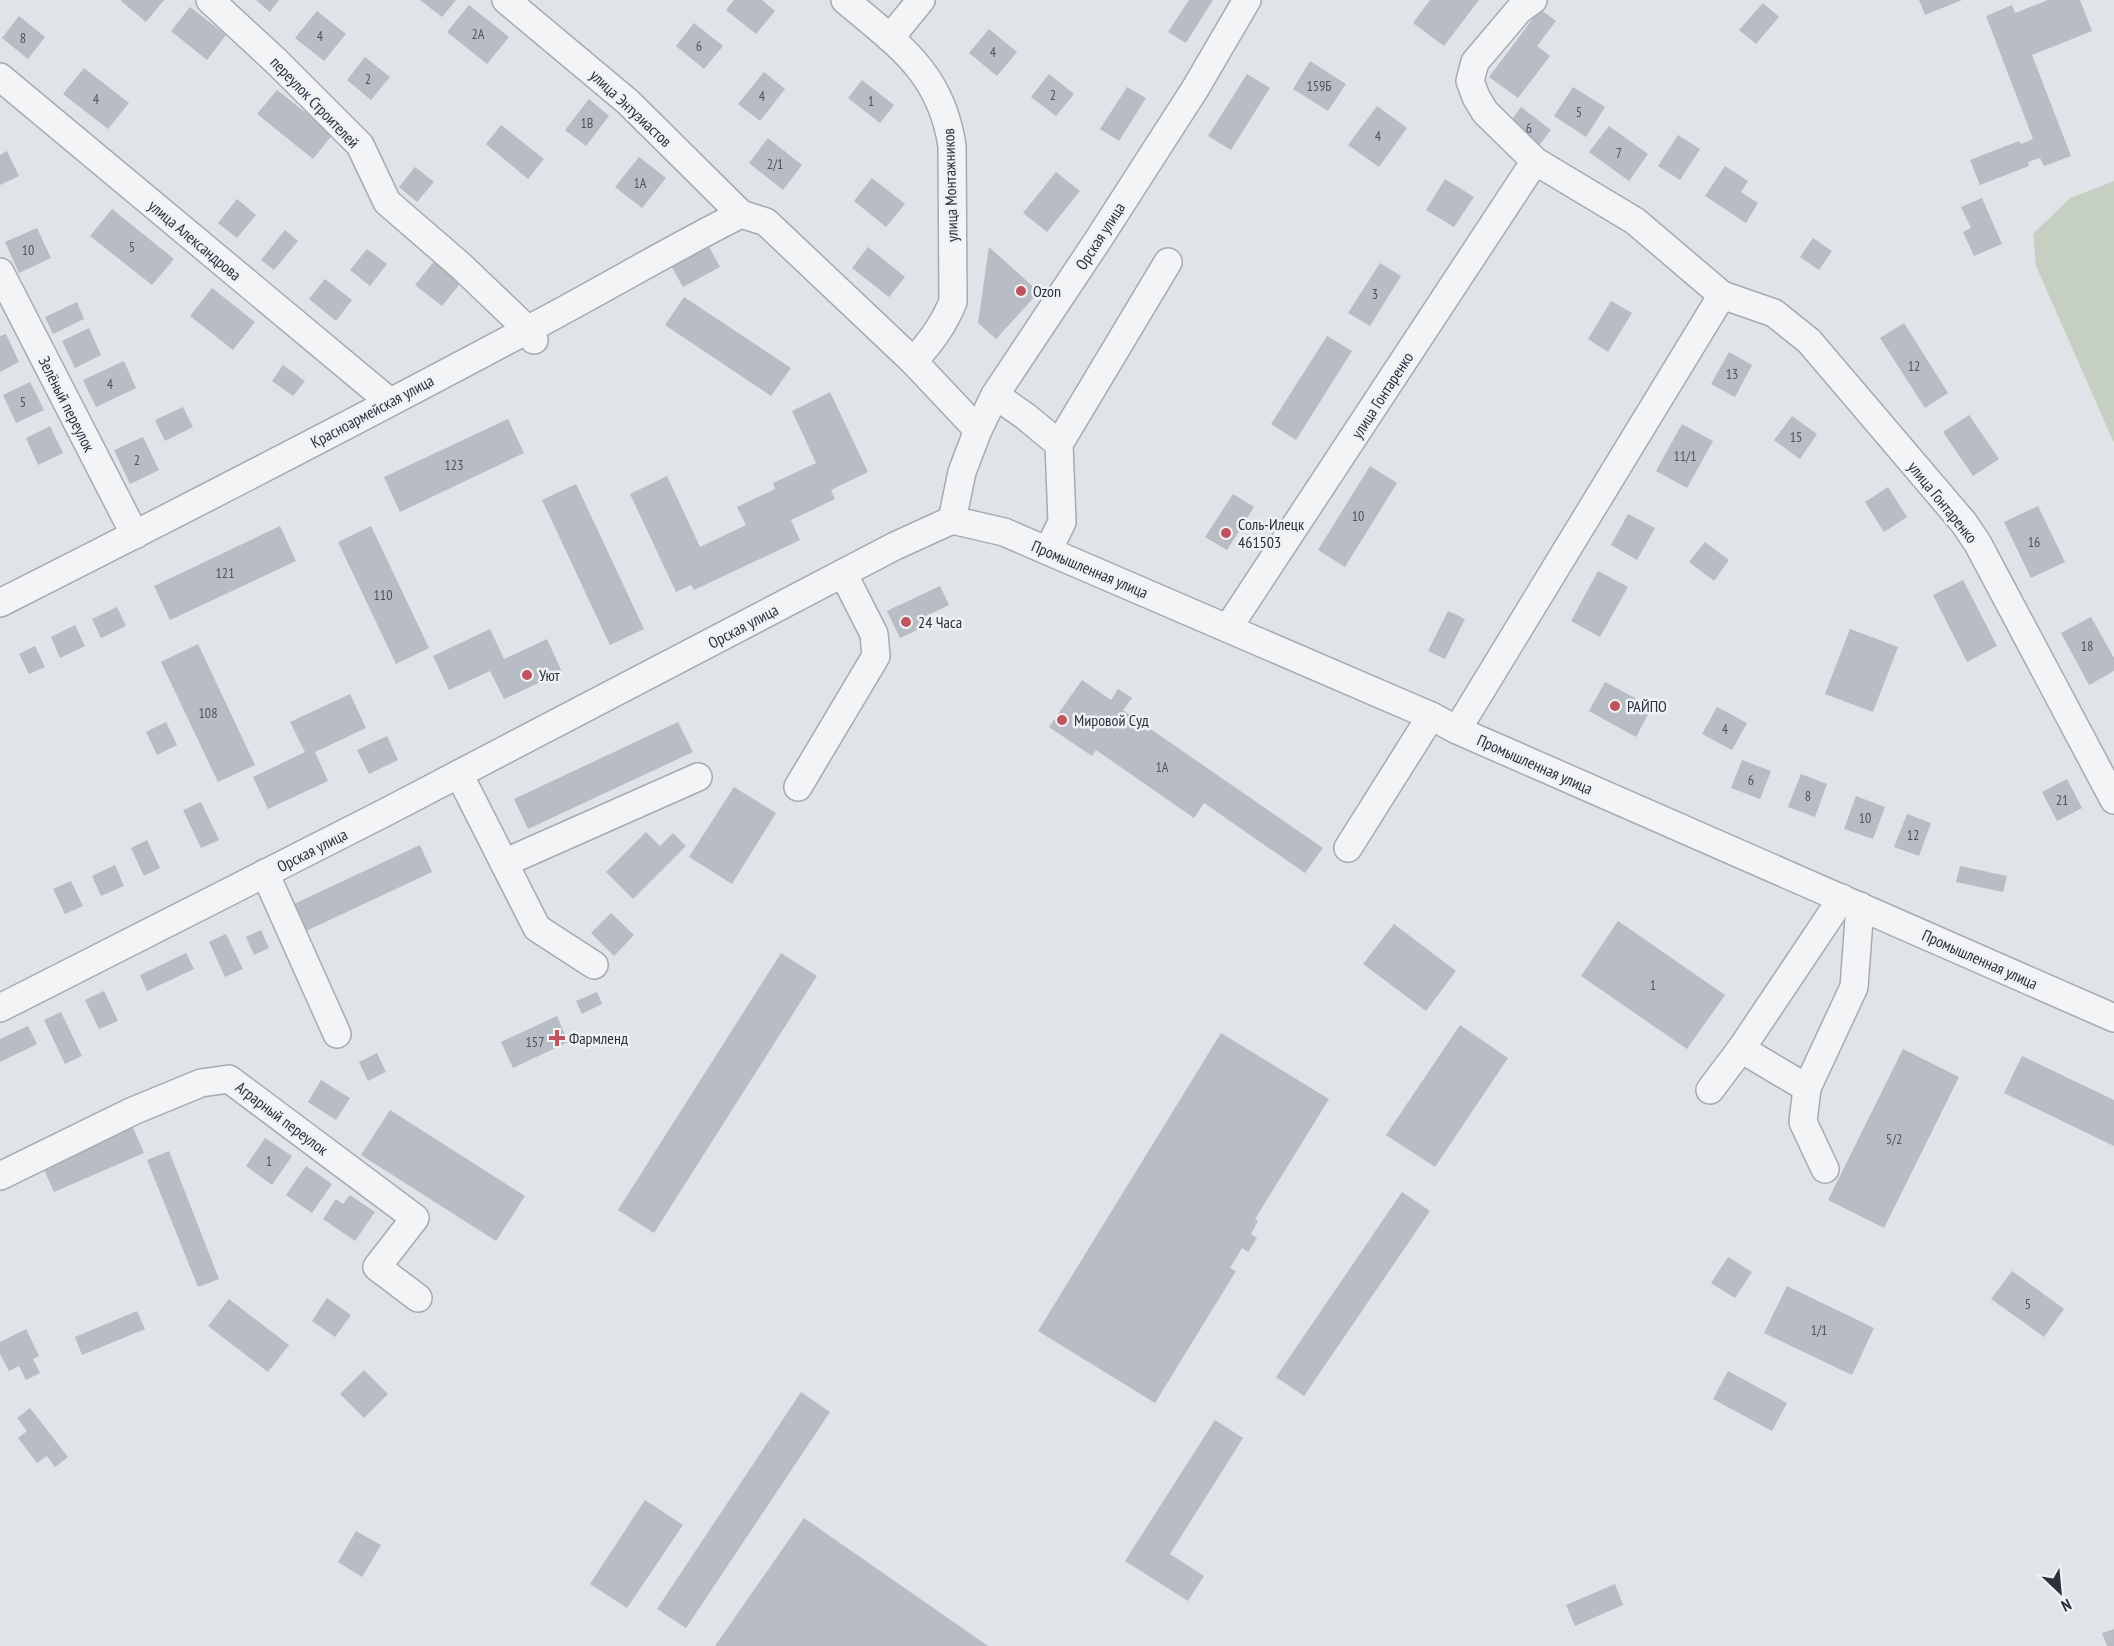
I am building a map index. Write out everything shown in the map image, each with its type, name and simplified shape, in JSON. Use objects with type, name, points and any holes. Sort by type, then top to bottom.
[{"type":"street","name":"переулок Строителей","points":[[210,0],[278,63],[360,145],[387,202],[461,266],[531,335]]},
{"type":"street","name":"улица Энтузиастов","points":[[506,0],[628,102],[747,216],[766,222],[914,361],[978,430]]},
{"type":"street","name":"улица Монтажников","points":[[845,0],[890,38],[921,70],[933,86],[948,122],[952,146],[953,302],[946,320],[934,339],[914,361]]},
{"type":"street","points":[[890,38],[921,0]]},
{"type":"street","name":"Орская улица","points":[[0,1008],[459,774],[895,546],[952,520],[962,472],[978,430],[995,395],[1195,89],[1247,0]]},
{"type":"street","name":"улица Гонтаренко","points":[[1533,0],[1519,10],[1475,62],[1470,81],[1485,112],[1535,161],[1635,221],[1722,295],[1774,313],[1809,341],[1964,523],[1983,554],[2114,800]]},
{"type":"street","name":"улица Александрова","points":[[0,77],[390,402]]},
{"type":"street","name":"улица Гонтаренко","points":[[1227,628],[1535,161]]},
{"type":"street","name":"Красноармейская улица","points":[[0,603],[390,402],[531,335],[679,245],[747,216]]},
{"type":"street","points":[[1048,551],[1062,522],[1059,444],[1168,262]]},
{"type":"street","name":"Зелёный переулок","points":[[0,272],[135,535]]},
{"type":"street","points":[[1457,730],[1722,295]]},
{"type":"street","points":[[995,395],[1059,444]]},
{"type":"street","name":"Промышленная улица","points":[[952,520],[1004,532],[2114,1018]]},
{"type":"street","points":[[798,787],[876,656],[874,634],[843,573]]},
{"type":"street","points":[[1348,848],[1431,717]]},
{"type":"street","points":[[459,774],[537,928],[594,966]]},
{"type":"street","points":[[504,863],[698,777]]},
{"type":"street","points":[[265,873],[337,1034]]},
{"type":"street","points":[[1710,1090],[1851,902]]},
{"type":"street","points":[[1825,1169],[1803,1122],[1807,1088],[1854,987],[1851,902]]},
{"type":"street","points":[[1742,1049],[1807,1088]]},
{"type":"street","name":"Аграрный переулок","points":[[0,1176],[133,1111],[201,1083],[229,1079],[416,1218],[377,1267],[418,1298]]},
{"type":"green space","points":[[2114,181],[2114,443],[2036,266],[2033,234],[2070,198]]},
{"type":"building","points":[[122,0],[164,0],[146,22]]},
{"type":"building","points":[[256,0],[279,0],[270,12]]},
{"type":"building","points":[[420,0],[456,0],[442,17]]},
{"type":"building","points":[[734,0],[762,0],[775,11],[756,34],[726,10]]},
{"type":"building","points":[[1189,0],[1213,0],[1186,43],[1168,32]]},
{"type":"building","points":[[1430,0],[1479,0],[1444,46],[1413,23]]},
{"type":"building","points":[[1919,0],[1962,0],[1925,15]]},
{"type":"building","points":[[2048,0],[2080,0],[2092,31],[2032,55],[2071,156],[2044,166],[2040,158],[2028,162],[2029,166],[1980,185],[1970,160],[2019,141],[2021,144],[2033,139],[1986,16],[2012,5],[2015,13]]},
{"type":"building","points":[[1763,3],[1779,17],[1756,44],[1739,30]]},
{"type":"building","points":[[469,5],[509,37],[487,64],[447,32]]},
{"type":"building","points":[[190,7],[226,35],[207,60],[171,31]]},
{"type":"building","points":[[1540,9],[1556,21],[1537,46],[1550,56],[1518,98],[1489,77]]},
{"type":"building","points":[[317,11],[346,34],[324,61],[295,38]]},
{"type":"building","points":[[19,16],[45,37],[28,59],[2,38]]},
{"type":"building","points":[[694,23],[723,46],[704,69],[676,46]]},
{"type":"building","points":[[989,29],[1017,52],[997,76],[969,53]]},
{"type":"building","points":[[365,57],[390,77],[371,100],[347,80]]},
{"type":"building","points":[[1310,61],[1346,84],[1328,111],[1293,89]]},
{"type":"building","points":[[84,68],[129,103],[108,129],[63,94]]},
{"type":"building","points":[[764,72],[785,89],[760,121],[738,104]]},
{"type":"building","points":[[1049,74],[1074,94],[1056,116],[1031,97]]},
{"type":"building","points":[[1247,74],[1270,88],[1231,150],[1208,136]]},
{"type":"building","points":[[862,80],[894,105],[880,123],[848,98]]},
{"type":"building","points":[[1127,87],[1146,98],[1119,141],[1100,129]]},
{"type":"building","points":[[1573,87],[1605,107],[1586,137],[1554,116]]},
{"type":"building","points":[[277,90],[333,134],[313,159],[257,114]]},
{"type":"building","points":[[589,99],[609,116],[586,146],[565,130]]},
{"type":"building","points":[[1377,106],[1407,128],[1379,167],[1348,145]]},
{"type":"building","points":[[1521,107],[1551,130],[1537,148],[1507,126]]},
{"type":"building","points":[[501,125],[544,159],[528,179],[486,144]]},
{"type":"building","points":[[1609,126],[1648,154],[1629,181],[1589,152]]},
{"type":"building","points":[[1678,135],[1700,149],[1680,180],[1658,166]]},
{"type":"building","points":[[768,138],[802,165],[783,190],[749,163]]},
{"type":"building","points":[[7,151],[19,176],[0,185],[0,155]]},
{"type":"building","points":[[639,157],[666,178],[642,208],[615,187]]},
{"type":"building","points":[[1725,166],[1748,181],[1741,192],[1758,203],[1746,223],[1705,196]]},
{"type":"building","points":[[415,167],[434,182],[417,202],[399,187]]},
{"type":"building","points":[[1056,172],[1080,191],[1047,232],[1023,213]]},
{"type":"building","points":[[872,178],[905,204],[886,227],[854,201]]},
{"type":"building","points":[[1445,179],[1474,197],[1454,227],[1426,210]]},
{"type":"building","points":[[1982,198],[2002,244],[1974,256],[1963,232],[1971,228],[1961,207]]},
{"type":"building","points":[[237,199],[256,215],[237,238],[218,223]]},
{"type":"building","points":[[112,209],[174,259],[152,285],[90,236]]},
{"type":"building","points":[[37,228],[51,258],[19,273],[5,242]]},
{"type":"building","points":[[285,230],[298,241],[274,270],[261,260]]},
{"type":"building","points":[[1813,238],[1832,251],[1819,270],[1800,257]]},
{"type":"building","points":[[707,243],[720,267],[683,287],[670,264]]},
{"type":"building","points":[[868,247],[905,277],[889,297],[852,268]]},
{"type":"building","points":[[989,247],[1039,292],[996,339],[978,323]]},
{"type":"building","points":[[367,249],[387,264],[370,286],[350,270]]},
{"type":"building","points":[[436,259],[463,280],[442,306],[415,285]]},
{"type":"building","points":[[1380,263],[1401,276],[1370,326],[1348,313]]},
{"type":"building","points":[[325,279],[352,300],[336,321],[309,299]]},
{"type":"building","points":[[212,288],[255,322],[233,350],[190,316]]},
{"type":"building","points":[[684,297],[791,368],[771,396],[665,325]]},
{"type":"building","points":[[1611,301],[1632,313],[1608,352],[1588,339]]},
{"type":"building","points":[[77,302],[84,319],[53,334],[45,317]]},
{"type":"building","points":[[1904,323],[1948,393],[1925,408],[1880,338]]},
{"type":"building","points":[[89,328],[101,355],[75,368],[62,341]]},
{"type":"building","points":[[6,334],[19,362],[0,372],[0,336]]},
{"type":"building","points":[[1327,336],[1352,351],[1296,440],[1271,424]]},
{"type":"building","points":[[1729,352],[1752,365],[1735,397],[1711,384]]},
{"type":"building","points":[[124,361],[136,388],[96,407],[83,380]]},
{"type":"building","points":[[283,365],[305,381],[293,396],[272,381]]},
{"type":"building","points":[[30,382],[44,410],[16,423],[3,395]]},
{"type":"building","points":[[830,392],[868,472],[831,490],[835,499],[791,520],[800,540],[694,590],[691,585],[676,592],[630,494],[667,476],[700,547],[746,525],[737,507],[775,489],[773,483],[816,463],[792,411]]},
{"type":"building","points":[[183,407],[193,427],[165,441],[155,420]]},
{"type":"building","points":[[1969,415],[1999,459],[1973,476],[1943,432]]},
{"type":"building","points":[[1792,416],[1817,434],[1800,459],[1774,440]]},
{"type":"building","points":[[508,419],[524,453],[400,512],[384,477]]},
{"type":"building","points":[[1682,424],[1713,441],[1687,488],[1656,471]]},
{"type":"building","points":[[50,426],[63,453],[38,465],[26,438]]},
{"type":"building","points":[[143,437],[159,470],[130,484],[114,450]]},
{"type":"building","points":[[1370,466],[1397,483],[1345,567],[1318,550]]},
{"type":"building","points":[[576,484],[644,629],[610,645],[542,500]]},
{"type":"building","points":[[1888,487],[1907,517],[1884,532],[1865,502]]},
{"type":"building","points":[[1233,494],[1254,507],[1227,550],[1205,537]]},
{"type":"building","points":[[2038,506],[2065,562],[2031,578],[2004,522]]},
{"type":"building","points":[[1628,514],[1655,528],[1637,560],[1611,545]]},
{"type":"building","points":[[280,526],[296,561],[170,620],[154,586]]},
{"type":"building","points":[[371,526],[429,648],[396,664],[338,542]]},
{"type":"building","points":[[1705,542],[1729,560],[1714,581],[1689,562]]},
{"type":"building","points":[[1598,571],[1628,587],[1600,637],[1571,621]]},
{"type":"building","points":[[1963,580],[1997,646],[1967,662],[1933,595]]},
{"type":"building","points":[[940,586],[949,605],[926,616],[930,624],[900,638],[887,611]]},
{"type":"building","points":[[117,607],[126,626],[101,638],[92,619]]},
{"type":"building","points":[[1448,611],[1465,619],[1445,659],[1428,651]]},
{"type":"building","points":[[2091,617],[2114,658],[2114,671],[2089,685],[2061,633]]},
{"type":"building","points":[[75,625],[85,646],[60,658],[51,637]]},
{"type":"building","points":[[490,629],[504,659],[547,639],[562,672],[504,699],[490,671],[449,690],[433,656]]},
{"type":"building","points":[[1850,629],[1898,647],[1873,712],[1825,694]]},
{"type":"building","points":[[198,644],[255,765],[218,782],[161,662]]},
{"type":"building","points":[[35,646],[45,667],[29,674],[19,654]]},
{"type":"building","points":[[1082,680],[1111,700],[1118,689],[1132,698],[1123,710],[1323,848],[1305,873],[1204,803],[1194,818],[1096,750],[1092,756],[1049,727]]},
{"type":"building","points":[[1605,682],[1652,707],[1636,737],[1589,711]]},
{"type":"building","points":[[350,694],[366,728],[315,752],[328,781],[268,809],[253,777],[305,752],[290,722]]},
{"type":"building","points":[[1717,707],[1747,723],[1732,750],[1702,734]]},
{"type":"building","points":[[166,722],[177,745],[157,755],[146,732]]},
{"type":"building","points":[[678,722],[693,752],[528,829],[514,799]]},
{"type":"building","points":[[387,736],[398,760],[369,774],[357,750]]},
{"type":"building","points":[[1742,760],[1771,771],[1760,799],[1731,788]]},
{"type":"building","points":[[1801,774],[1827,784],[1815,817],[1788,807]]},
{"type":"building","points":[[2067,779],[2082,808],[2057,821],[2042,792]]},
{"type":"building","points":[[734,787],[776,813],[732,884],[689,857]]},
{"type":"building","points":[[1856,796],[1885,807],[1873,839],[1844,829]]},
{"type":"building","points":[[201,802],[219,840],[201,848],[183,810]]},
{"type":"building","points":[[1907,814],[1931,823],[1919,856],[1894,847]]},
{"type":"building","points":[[646,832],[660,846],[673,833],[686,846],[633,899],[606,872]]},
{"type":"building","points":[[147,840],[160,868],[144,876],[131,848]]},
{"type":"building","points":[[420,845],[432,872],[306,931],[294,904]]},
{"type":"building","points":[[115,865],[124,886],[101,896],[92,876]]},
{"type":"building","points":[[1960,866],[2007,876],[2003,892],[1956,882]]},
{"type":"building","points":[[71,881],[83,906],[65,914],[53,889]]},
{"type":"building","points":[[611,913],[634,935],[614,956],[591,933]]},
{"type":"building","points":[[1618,921],[1725,995],[1687,1049],[1581,976]]},
{"type":"building","points":[[1394,924],[1456,971],[1426,1011],[1363,964]]},
{"type":"building","points":[[261,930],[269,948],[254,955],[246,937]]},
{"type":"building","points":[[226,934],[243,969],[225,977],[209,942]]},
{"type":"building","points":[[186,953],[194,969],[147,991],[140,975]]},
{"type":"building","points":[[781,953],[817,976],[654,1233],[618,1210]]},
{"type":"building","points":[[104,991],[118,1021],[99,1029],[85,1000]]},
{"type":"building","points":[[597,992],[602,1004],[582,1014],[576,1001]]},
{"type":"building","points":[[61,1012],[82,1056],[65,1064],[44,1020]]},
{"type":"building","points":[[557,1016],[568,1042],[513,1068],[501,1042]]},
{"type":"building","points":[[1460,1025],[1508,1058],[1435,1167],[1386,1135]]},
{"type":"building","points":[[28,1026],[37,1044],[0,1062],[0,1039]]},
{"type":"building","points":[[1221,1033],[1329,1099],[1255,1219],[1258,1221],[1251,1234],[1257,1238],[1248,1252],[1242,1248],[1230,1268],[1236,1271],[1155,1403],[1038,1331]]},
{"type":"building","points":[[1903,1049],[1959,1077],[1884,1228],[1828,1200]]},
{"type":"building","points":[[377,1053],[386,1072],[368,1081],[359,1062]]},
{"type":"building","points":[[2022,1056],[2114,1100],[2114,1146],[2004,1093]]},
{"type":"building","points":[[321,1080],[350,1098],[336,1120],[308,1102]]},
{"type":"building","points":[[390,1110],[525,1196],[496,1241],[361,1155]]},
{"type":"building","points":[[130,1121],[144,1153],[54,1192],[40,1161]]},
{"type":"building","points":[[265,1138],[292,1156],[272,1185],[246,1166]]},
{"type":"building","points":[[169,1151],[219,1279],[198,1287],[147,1160]]},
{"type":"building","points":[[306,1166],[332,1184],[312,1213],[286,1195]]},
{"type":"building","points":[[1402,1192],[1430,1211],[1304,1396],[1276,1377]]},
{"type":"building","points":[[350,1195],[375,1212],[355,1241],[323,1219],[336,1199],[343,1204]]},
{"type":"building","points":[[1728,1257],[1752,1272],[1735,1298],[1711,1283]]},
{"type":"building","points":[[2012,1271],[2064,1309],[2044,1337],[1991,1299]]},
{"type":"building","points":[[1787,1286],[1874,1328],[1852,1375],[1764,1333]]},
{"type":"building","points":[[327,1298],[351,1315],[335,1337],[312,1321]]},
{"type":"building","points":[[229,1299],[289,1345],[268,1372],[208,1326]]},
{"type":"building","points":[[137,1311],[145,1329],[82,1355],[75,1337]]},
{"type":"building","points":[[26,1329],[39,1356],[33,1359],[40,1373],[26,1380],[19,1366],[9,1371],[0,1354],[0,1342]]},
{"type":"building","points":[[364,1370],[388,1394],[364,1418],[340,1394]]},
{"type":"building","points":[[1728,1371],[1787,1403],[1772,1431],[1713,1399]]},
{"type":"building","points":[[801,1392],[830,1412],[686,1628],[657,1609]]},
{"type":"building","points":[[30,1408],[68,1457],[55,1467],[47,1456],[37,1463],[18,1438],[27,1431],[17,1418]]},
{"type":"building","points":[[1215,1420],[1243,1438],[1170,1554],[1204,1576],[1188,1601],[1125,1561]]},
{"type":"building","points":[[645,1500],[683,1525],[627,1608],[590,1584]]},
{"type":"building","points":[[804,1518],[988,1646],[715,1646]]},
{"type":"building","points":[[356,1531],[381,1545],[362,1577],[338,1562]]},
{"type":"building","points":[[1615,1584],[1623,1605],[1575,1626],[1566,1605]]},
{"type":"building","points":[[2114,1629],[2114,1646],[2107,1646],[2102,1633]]},
{"type":"place","name":"Ozon","points":[[1021,291]]},
{"type":"place","name":"Соль-Илецк 461503","points":[[1226,533]]},
{"type":"place","name":"24 Часа","points":[[906,622]]},
{"type":"place","name":"Уют","points":[[527,675]]},
{"type":"place","name":"РАЙПО","points":[[1615,706]]},
{"type":"place","name":"Мировой Суд","points":[[1062,720]]},
{"type":"place","name":"Фармленд","points":[[557,1038]]}]
